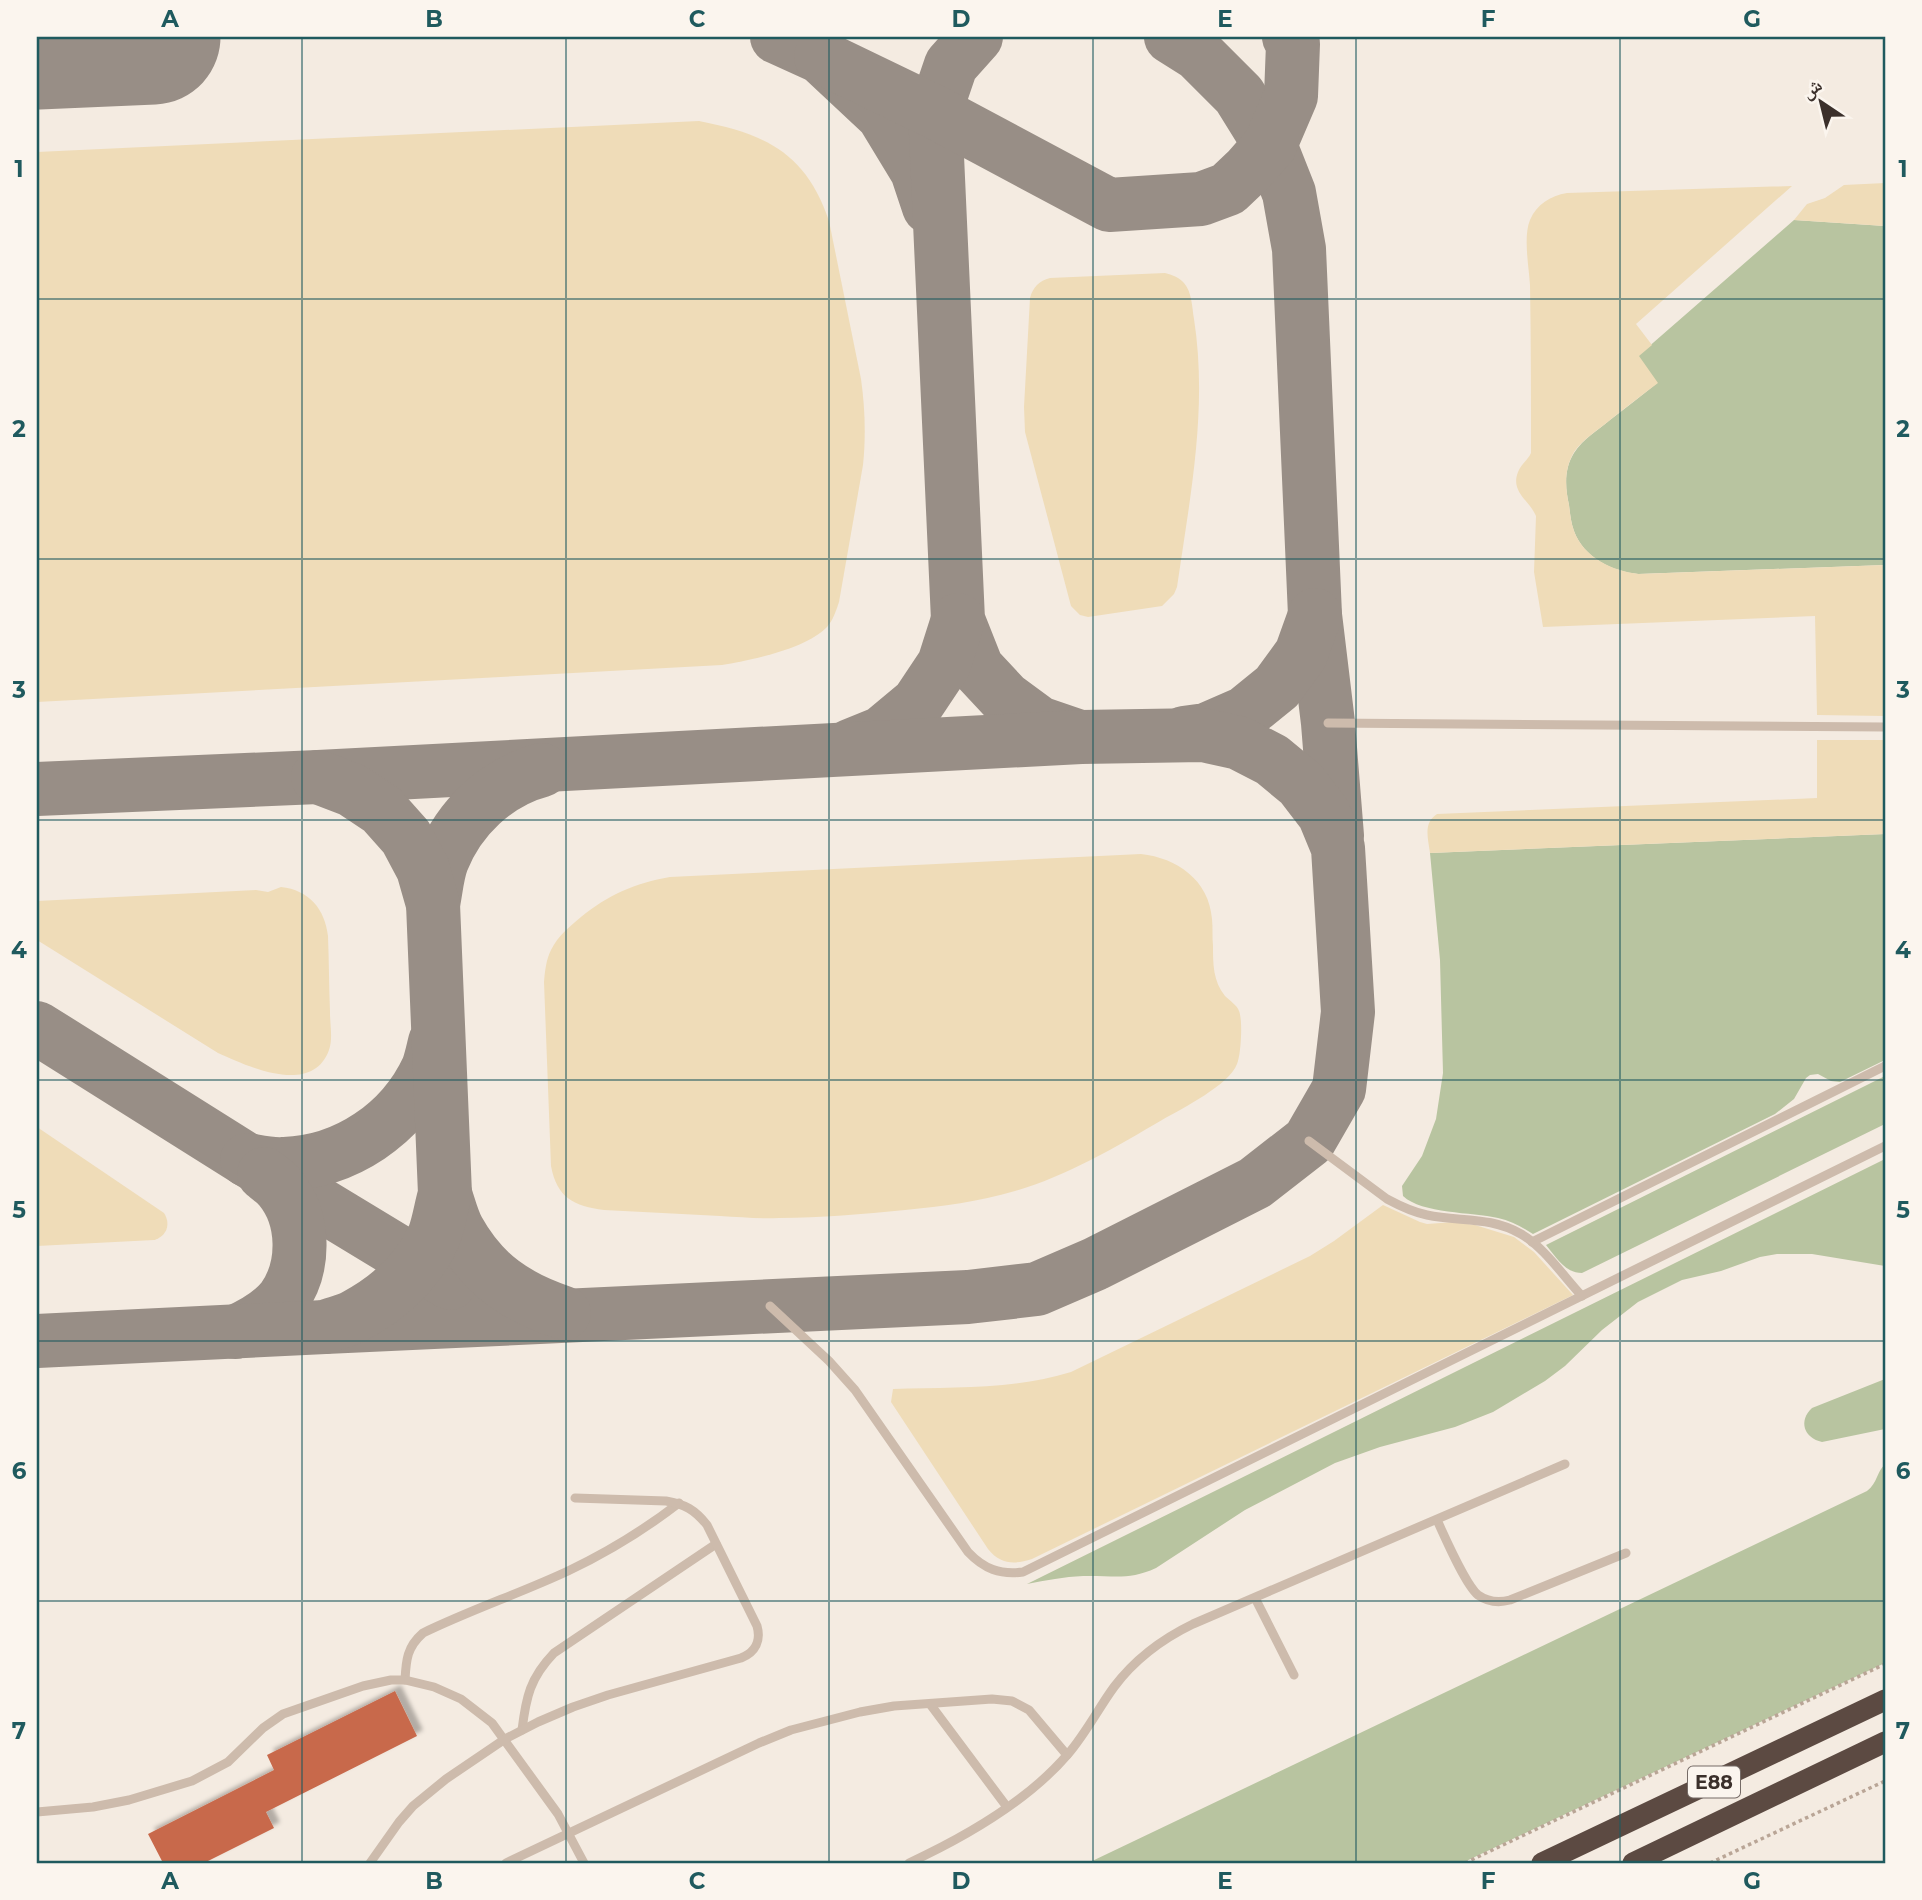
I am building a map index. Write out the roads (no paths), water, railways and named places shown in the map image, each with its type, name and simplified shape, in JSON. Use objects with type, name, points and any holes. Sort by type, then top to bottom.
[{"type":"highway","name":"E88","points":[[1542,1863],[1885,1700]]},
{"type":"highway","name":"E88","points":[[1633,1863],[1885,1742]]},
{"type":"lane","points":[[1328,723],[1885,727]]},
{"type":"lane","points":[[1532,1241],[1885,1066]]},
{"type":"lane","points":[[1309,1142],[1399,1206],[1428,1216],[1494,1223],[1520,1234],[1532,1241],[1582,1296]]},
{"type":"lane","points":[[770,1306],[830,1361],[856,1390],[976,1561],[998,1572],[1023,1572],[1885,1146]]},
{"type":"lane","points":[[909,1863],[957,1839],[1029,1791],[1067,1755],[1115,1686],[1146,1653],[1177,1632],[1565,1464]]},
{"type":"lane","points":[[370,1863],[413,1806],[446,1779],[505,1739],[573,1707],[741,1658],[752,1651],[759,1640],[757,1626],[707,1525],[690,1508],[666,1501],[575,1498]]},
{"type":"lane","points":[[405,1680],[406,1659],[410,1648],[423,1633],[594,1558],[650,1525],[679,1503]]},
{"type":"lane","points":[[1437,1520],[1473,1589],[1486,1600],[1494,1602],[1510,1600],[1626,1553]]},
{"type":"lane","points":[[522,1730],[525,1700],[530,1687],[536,1674],[554,1653],[716,1544]]},
{"type":"lane","points":[[1255,1598],[1294,1675]]},
{"type":"lane","points":[[37,1812],[93,1807],[129,1800],[192,1781],[228,1762],[263,1728],[283,1714],[363,1686],[405,1680],[434,1687],[461,1699],[492,1723],[558,1814],[584,1863]]},
{"type":"lane","points":[[506,1863],[759,1743],[791,1730],[860,1712],[894,1706],[992,1699],[1012,1701],[1030,1710],[1067,1755]]},
{"type":"lane","points":[[930,1704],[1007,1807]]},
{"type":"lane","points":[[579,1854],[590,1863]]}]
